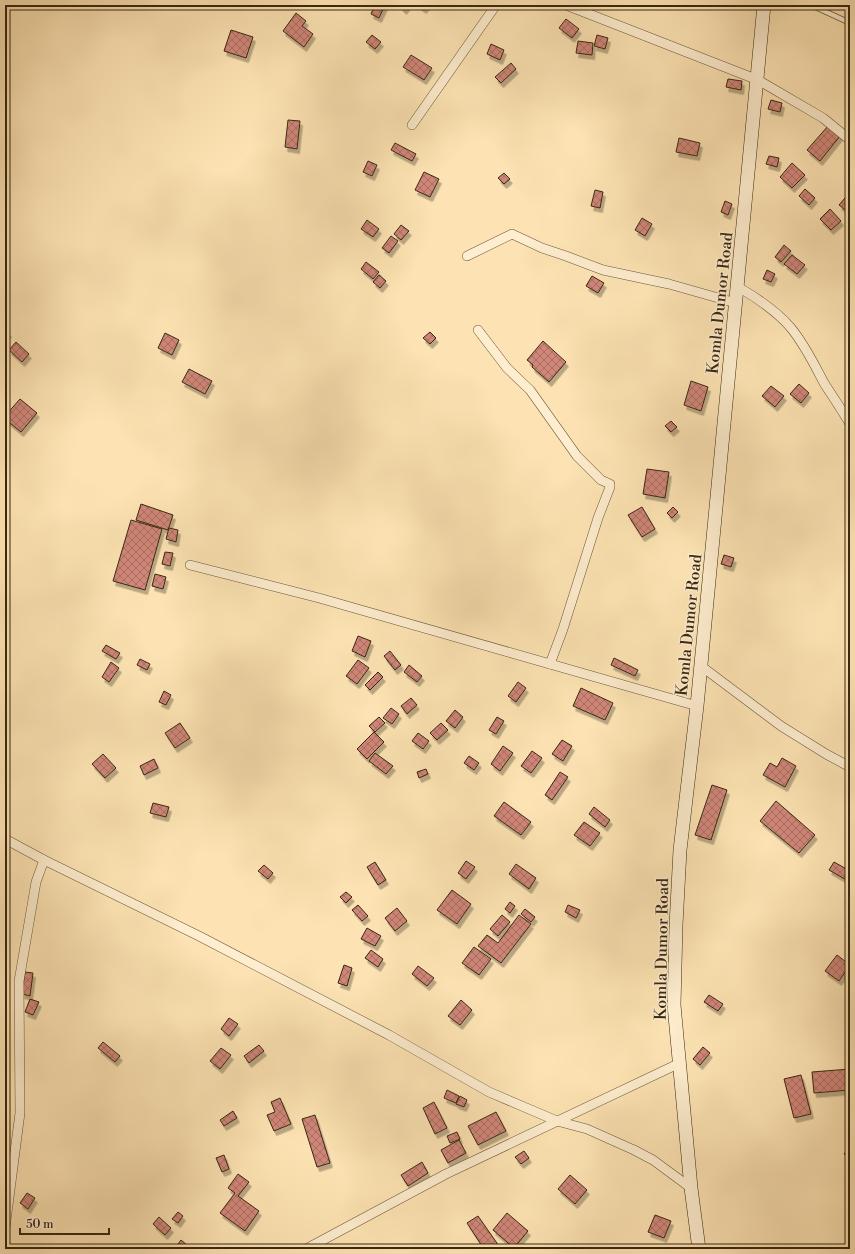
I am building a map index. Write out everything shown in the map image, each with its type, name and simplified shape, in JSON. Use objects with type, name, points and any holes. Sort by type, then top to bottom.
[{"type":"street","points":[[412,125],[496,5]]},
{"type":"street","points":[[566,5],[758,80],[823,118],[850,140]]},
{"type":"street","name":"Komla Dumor Road","points":[[699,1249],[691,1188],[674,1005],[676,925],[680,850],[701,666],[764,5]]},
{"type":"street","points":[[467,256],[512,234],[542,248],[602,270],[669,284],[736,303]]},
{"type":"street","points":[[738,287],[755,297],[777,314],[790,327],[804,346],[850,424]]},
{"type":"street","points":[[478,330],[507,368],[530,390],[577,456],[601,480],[610,484],[563,629],[550,664]]},
{"type":"street","points":[[190,565],[319,598],[697,706]]},
{"type":"street","points":[[701,666],[781,726],[850,767]]},
{"type":"street","points":[[5,839],[44,860],[199,936],[375,1028],[489,1092],[557,1121],[587,1129],[654,1160],[691,1188]]},
{"type":"street","points":[[5,1228],[20,1113],[19,981],[36,882],[44,860]]},
{"type":"street","points":[[306,1249],[446,1174],[680,1063]]},
{"type":"lane","points":[[811,5],[848,22]]},
{"type":"building","points":[[375,5],[385,5],[379,18],[371,14]]},
{"type":"building","points":[[399,5],[408,5],[404,10]]},
{"type":"building","points":[[418,5],[427,5],[424,9]]},
{"type":"building","points":[[296,13],[306,21],[302,26],[313,34],[304,47],[283,31]]},
{"type":"building","points":[[566,19],[579,29],[572,38],[559,28]]},
{"type":"building","points":[[231,30],[253,37],[246,58],[224,51]]},
{"type":"building","points":[[372,35],[381,42],[375,49],[366,42]]},
{"type":"building","points":[[597,35],[608,38],[605,49],[594,46]]},
{"type":"building","points":[[578,41],[593,43],[592,55],[576,53]]},
{"type":"building","points":[[491,44],[504,50],[500,60],[487,54]]},
{"type":"building","points":[[411,55],[432,68],[424,80],[403,67]]},
{"type":"building","points":[[511,63],[516,69],[501,83],[495,77]]},
{"type":"building","points":[[728,79],[742,81],[741,90],[726,87]]},
{"type":"building","points":[[771,100],[782,103],[780,112],[768,109]]},
{"type":"building","points":[[288,120],[300,121],[297,149],[285,147]]},
{"type":"building","points":[[828,126],[840,136],[820,161],[807,150]]},
{"type":"building","points":[[679,138],[700,143],[697,156],[676,152]]},
{"type":"building","points":[[395,143],[416,154],[412,161],[391,150]]},
{"type":"building","points":[[769,156],[779,158],[777,167],[766,164]]},
{"type":"building","points":[[368,161],[377,165],[372,176],[363,172]]},
{"type":"building","points":[[792,163],[805,175],[792,188],[780,177]]},
{"type":"building","points":[[424,172],[439,179],[430,197],[415,190]]},
{"type":"building","points":[[504,173],[510,179],[504,184],[498,178]]},
{"type":"building","points":[[805,189],[815,198],[809,205],[799,196]]},
{"type":"building","points":[[595,190],[603,192],[600,208],[591,206]]},
{"type":"building","points":[[850,192],[850,212],[849,213],[839,205]]},
{"type":"building","points":[[725,201],[732,204],[728,215],[721,212]]},
{"type":"building","points":[[830,209],[841,221],[831,230],[820,219]]},
{"type":"building","points":[[642,218],[652,224],[645,236],[635,230]]},
{"type":"building","points":[[367,220],[379,229],[373,237],[361,229]]},
{"type":"building","points":[[401,225],[409,231],[401,240],[394,234]]},
{"type":"building","points":[[391,236],[398,241],[389,253],[382,248]]},
{"type":"building","points":[[784,245],[791,251],[781,262],[775,257]]},
{"type":"building","points":[[792,255],[805,265],[797,274],[784,264]]},
{"type":"building","points":[[366,262],[379,272],[373,279],[361,269]]},
{"type":"building","points":[[767,270],[775,274],[771,282],[763,279]]},
{"type":"building","points":[[379,275],[386,281],[380,288],[373,282]]},
{"type":"building","points":[[592,276],[604,283],[598,293],[586,286]]},
{"type":"building","points":[[5,328],[9,333],[5,337]]},
{"type":"building","points":[[430,332],[436,338],[430,344],[423,338]]},
{"type":"building","points":[[165,333],[179,340],[172,355],[158,348]]},
{"type":"building","points":[[543,341],[566,362],[549,382],[532,367],[533,365],[527,360]]},
{"type":"building","points":[[16,342],[29,354],[22,362],[9,350]]},
{"type":"building","points":[[189,369],[212,381],[205,394],[182,382]]},
{"type":"building","points":[[691,381],[708,387],[701,411],[684,405]]},
{"type":"building","points":[[799,384],[809,393],[801,403],[790,394]]},
{"type":"building","points":[[771,386],[784,396],[775,407],[762,396]]},
{"type":"building","points":[[20,399],[37,413],[21,432],[5,419],[5,416]]},
{"type":"building","points":[[671,421],[677,427],[671,432],[665,426]]},
{"type":"building","points":[[647,469],[669,472],[665,498],[643,494]]},
{"type":"building","points":[[141,504],[173,515],[168,530],[136,520]]},
{"type":"building","points":[[642,507],[655,529],[642,537],[628,515]]},
{"type":"building","points":[[673,507],[678,512],[672,518],[667,513]]},
{"type":"building","points":[[131,520],[162,529],[145,590],[113,581]]},
{"type":"building","points":[[169,528],[178,530],[176,542],[166,539]]},
{"type":"building","points":[[165,552],[173,553],[170,566],[162,564]]},
{"type":"building","points":[[724,555],[734,558],[731,567],[721,564]]},
{"type":"building","points":[[155,574],[166,577],[163,589],[152,586]]},
{"type":"building","points":[[358,636],[371,641],[365,657],[352,651]]},
{"type":"building","points":[[106,645],[120,653],[116,659],[102,651]]},
{"type":"building","points":[[390,651],[401,665],[395,670],[384,656]]},
{"type":"building","points":[[614,658],[638,670],[635,676],[611,665]]},
{"type":"building","points":[[140,659],[150,664],[147,670],[137,665]]},
{"type":"building","points":[[358,660],[369,668],[357,684],[346,676]]},
{"type":"building","points":[[111,662],[119,668],[109,682],[102,677]]},
{"type":"building","points":[[409,665],[422,676],[417,682],[404,672]]},
{"type":"building","points":[[378,672],[383,677],[370,690],[365,685]]},
{"type":"building","points":[[518,682],[526,688],[516,702],[508,696]]},
{"type":"building","points":[[581,688],[613,703],[605,720],[573,706]]},
{"type":"building","points":[[164,691],[171,695],[166,705],[159,702]]},
{"type":"building","points":[[411,698],[417,705],[407,714],[401,706]]},
{"type":"building","points":[[391,708],[399,714],[392,724],[383,718]]},
{"type":"building","points":[[455,710],[463,717],[455,728],[446,721]]},
{"type":"building","points":[[379,717],[385,723],[375,732],[369,726]]},
{"type":"building","points":[[497,717],[504,721],[496,734],[489,730]]},
{"type":"building","points":[[180,723],[190,738],[175,748],[165,733]]},
{"type":"building","points":[[441,723],[448,730],[437,740],[430,733]]},
{"type":"building","points":[[374,732],[384,742],[367,759],[357,749]]},
{"type":"building","points":[[418,733],[429,741],[423,749],[412,741]]},
{"type":"building","points":[[562,740],[572,746],[563,761],[552,754]]},
{"type":"building","points":[[503,746],[513,753],[500,771],[491,764]]},
{"type":"building","points":[[532,751],[542,758],[531,773],[521,766]]},
{"type":"building","points":[[375,753],[393,766],[386,774],[369,761]]},
{"type":"building","points":[[103,754],[116,768],[105,778],[92,764]]},
{"type":"building","points":[[469,756],[479,763],[474,770],[464,763]]},
{"type":"building","points":[[782,758],[796,766],[785,787],[763,775],[770,763],[777,767]]},
{"type":"building","points":[[154,759],[158,768],[144,775],[140,766]]},
{"type":"building","points":[[426,769],[428,774],[419,778],[417,772]]},
{"type":"building","points":[[560,772],[568,777],[552,800],[545,795]]},
{"type":"building","points":[[712,785],[727,790],[711,840],[695,835]]},
{"type":"building","points":[[776,801],[815,835],[799,853],[760,821]]},
{"type":"building","points":[[504,802],[531,822],[521,835],[494,816]]},
{"type":"building","points":[[153,803],[169,807],[166,817],[150,813]]},
{"type":"building","points":[[594,807],[610,820],[605,827],[589,814]]},
{"type":"building","points":[[584,822],[600,833],[590,846],[574,835]]},
{"type":"building","points":[[466,861],[475,867],[466,879],[458,873]]},
{"type":"building","points":[[375,862],[386,880],[378,885],[367,867]]},
{"type":"building","points":[[834,862],[850,871],[850,882],[829,870]]},
{"type":"building","points":[[516,864],[536,878],[529,889],[509,874]]},
{"type":"building","points":[[264,865],[273,873],[268,879],[258,871]]},
{"type":"building","points":[[452,890],[471,904],[457,924],[437,910]]},
{"type":"building","points":[[346,892],[352,897],[346,903],[340,897]]},
{"type":"building","points":[[510,902],[515,906],[510,913],[505,909]]},
{"type":"building","points":[[358,905],[368,916],[362,921],[352,910]]},
{"type":"building","points":[[568,905],[580,910],[576,918],[565,912]]},
{"type":"building","points":[[397,908],[407,921],[395,931],[385,918]]},
{"type":"building","points":[[525,909],[535,917],[531,922],[521,914]]},
{"type":"building","points":[[502,915],[510,922],[498,936],[490,929]]},
{"type":"building","points":[[519,915],[531,924],[501,963],[478,946],[487,935],[498,943]]},
{"type":"building","points":[[367,928],[381,936],[375,946],[361,939]]},
{"type":"building","points":[[474,947],[491,959],[479,975],[462,963]]},
{"type":"building","points":[[371,950],[383,959],[378,967],[365,958]]},
{"type":"building","points":[[837,955],[850,965],[839,981],[825,971]]},
{"type":"building","points":[[344,965],[352,968],[347,986],[338,983]]},
{"type":"building","points":[[418,966],[434,978],[427,986],[412,974]]},
{"type":"building","points":[[25,972],[33,973],[30,996],[22,994]]},
{"type":"building","points":[[709,995],[723,1004],[718,1011],[704,1002]]},
{"type":"building","points":[[30,999],[39,1002],[33,1015],[25,1012]]},
{"type":"building","points":[[461,1000],[472,1010],[460,1025],[448,1016]]},
{"type":"building","points":[[229,1018],[238,1024],[229,1036],[221,1029]]},
{"type":"building","points":[[103,1042],[120,1056],[115,1062],[98,1048]]},
{"type":"building","points":[[259,1045],[264,1051],[249,1063],[244,1056]]},
{"type":"building","points":[[703,1047],[710,1053],[700,1065],[693,1059]]},
{"type":"building","points":[[221,1048],[231,1055],[220,1069],[210,1061]]},
{"type":"building","points":[[850,1069],[850,1090],[814,1093],[812,1072]]},
{"type":"building","points":[[801,1075],[811,1114],[794,1118],[784,1079]]},
{"type":"building","points":[[447,1090],[459,1096],[456,1103],[444,1098]]},
{"type":"building","points":[[460,1096],[467,1100],[464,1107],[456,1104]]},
{"type":"building","points":[[280,1098],[291,1124],[274,1131],[267,1115],[275,1112],[271,1102]]},
{"type":"building","points":[[434,1102],[447,1128],[435,1134],[423,1108]]},
{"type":"building","points":[[233,1111],[237,1118],[224,1126],[220,1120]]},
{"type":"building","points":[[496,1112],[506,1131],[478,1145],[468,1126]]},
{"type":"building","points":[[315,1115],[330,1163],[317,1167],[302,1119]]},
{"type":"building","points":[[457,1132],[460,1139],[450,1143],[447,1136]]},
{"type":"building","points":[[459,1140],[466,1153],[448,1163],[441,1150]]},
{"type":"building","points":[[849,1148],[850,1149],[850,1159],[844,1154]]},
{"type":"building","points":[[524,1151],[529,1158],[521,1164],[515,1157]]},
{"type":"building","points":[[224,1155],[229,1169],[222,1172],[216,1158]]},
{"type":"building","points":[[422,1162],[428,1173],[408,1186],[401,1175]]},
{"type":"building","points":[[238,1174],[249,1182],[238,1196],[259,1211],[245,1231],[220,1213],[235,1193],[228,1188]]},
{"type":"building","points":[[570,1175],[587,1190],[575,1204],[558,1189]]},
{"type":"building","points":[[27,1193],[35,1198],[28,1209],[20,1203]]},
{"type":"building","points":[[178,1212],[183,1216],[178,1223],[172,1219]]},
{"type":"building","points":[[507,1213],[528,1231],[514,1248],[493,1230]]},
{"type":"building","points":[[655,1215],[671,1221],[664,1238],[648,1232]]},
{"type":"building","points":[[478,1216],[501,1249],[484,1249],[467,1223]]},
{"type":"building","points":[[159,1217],[171,1228],[165,1235],[153,1224]]},
{"type":"building","points":[[181,1240],[187,1245],[184,1249],[176,1249],[175,1248]]}]
